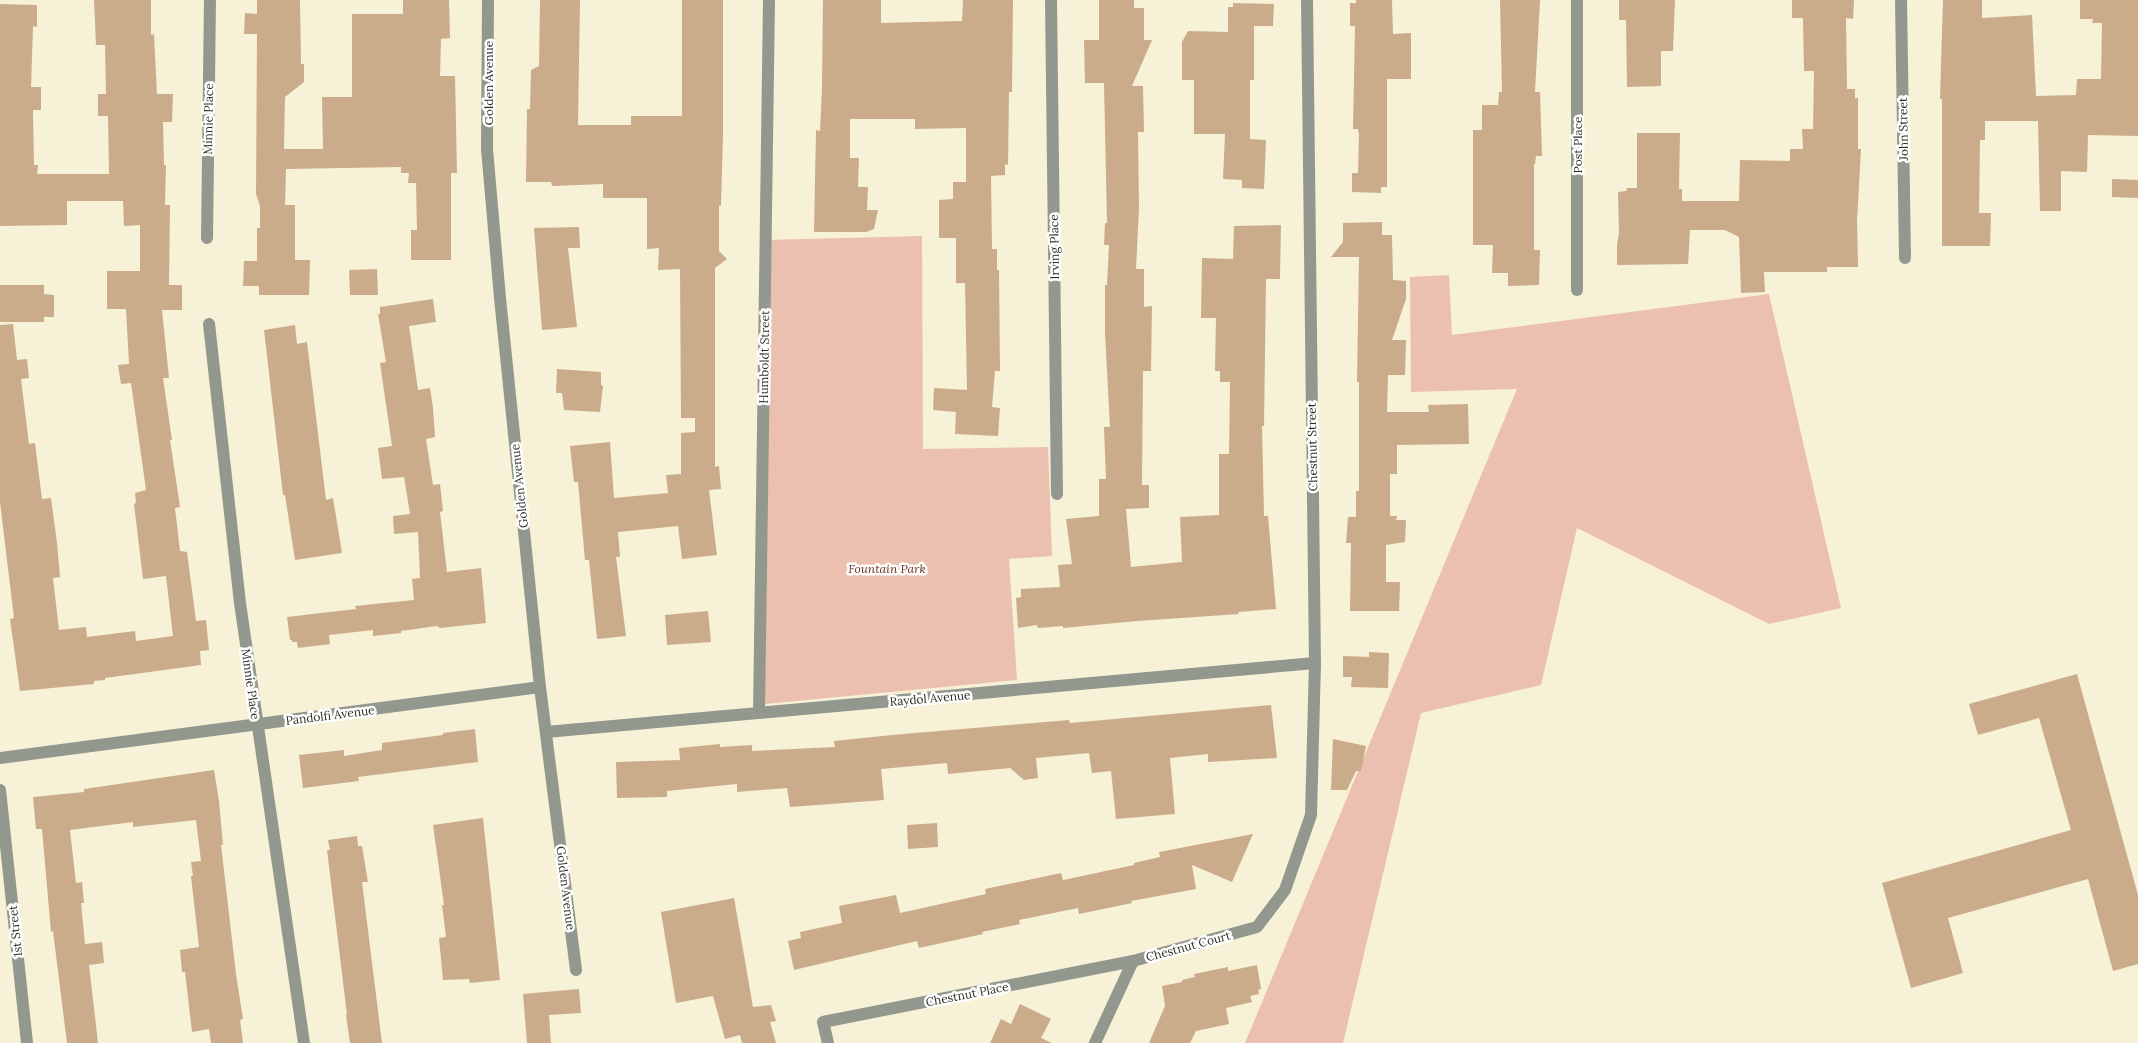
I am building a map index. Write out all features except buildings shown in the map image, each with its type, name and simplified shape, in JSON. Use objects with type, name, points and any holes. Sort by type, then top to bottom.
[{"type":"street","name":"Minnie Place","points":[[207,238],[210,0]]},
{"type":"street","name":"Golden Avenue","points":[[488,0],[487,149],[500,298],[540,687],[576,970]]},
{"type":"street","name":"Humboldt Street","points":[[758,713],[769,0]]},
{"type":"street","name":"Irving Place","points":[[1051,0],[1056,494]]},
{"type":"street","name":"Chestnut Street","points":[[1285,890],[1311,814],[1315,663],[1307,0]]},
{"type":"street","name":"Post Place","points":[[1576,290],[1577,0]]},
{"type":"street","name":"John Street","points":[[1901,0],[1905,258]]},
{"type":"street","name":"Minnie Place","points":[[210,324],[240,603],[304,1043]]},
{"type":"street","name":"Raydol Avenue","points":[[546,732],[1315,663]]},
{"type":"street","name":"Pandolfi Avenue","points":[[0,758],[540,687]]},
{"type":"street","name":"1st Street","points":[[0,790],[27,1043]]},
{"type":"street","name":"Chestnut Court","points":[[1095,1043],[1133,961],[1257,927],[1285,890]]},
{"type":"street","name":"Chestnut Place","points":[[828,1043],[823,1022],[1133,961]]},
{"type":"green space","name":"Fountain Park","points":[[922,236],[923,449],[1048,447],[1052,556],[1009,559],[1017,680],[765,704],[765,240]]},
{"type":"green space","points":[[1449,275],[1452,335],[1769,294],[1841,608],[1769,624],[1577,528],[1541,685],[1421,713],[1343,1043],[1245,1043],[1517,389],[1411,392],[1410,277]]}]
